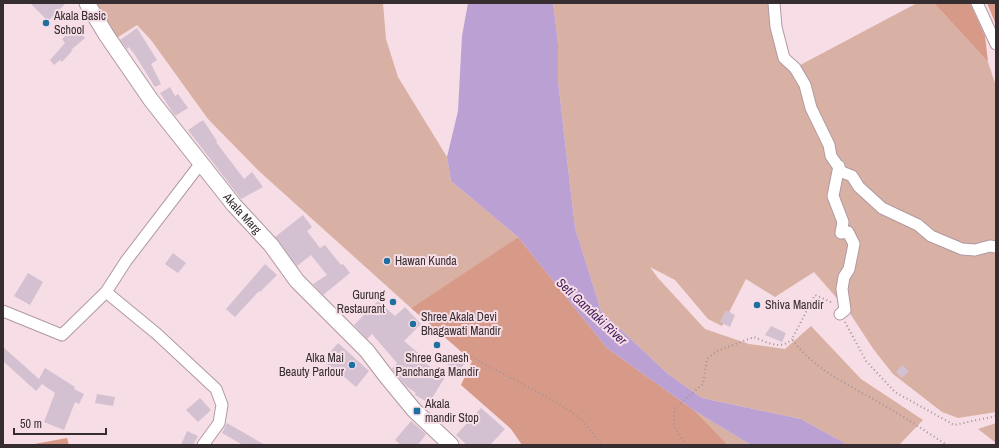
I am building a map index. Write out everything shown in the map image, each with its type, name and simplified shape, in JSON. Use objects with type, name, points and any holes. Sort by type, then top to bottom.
[{"type":"main road","name":"Akala Marg","points":[[87,3],[106,36],[151,100],[234,205],[271,246],[297,281],[367,351],[414,410],[451,445]]},
{"type":"street","points":[[774,3],[776,27],[784,58],[795,68],[805,85],[811,108],[829,145],[831,156],[842,172],[852,176],[859,187],[882,208],[918,225],[931,236],[962,249],[975,250],[990,246],[996,247]]},
{"type":"street","points":[[977,3],[996,44]]},
{"type":"street","points":[[3,311],[62,335],[106,292],[126,261],[201,163]]},
{"type":"street","points":[[839,166],[833,196],[843,222],[841,233],[848,232],[854,244],[849,269],[844,276],[842,289],[845,310],[840,314]]},
{"type":"street","points":[[106,292],[157,334],[216,389],[222,405],[219,423],[203,445]]},
{"type":"path","points":[[685,444],[674,426],[674,409],[693,391],[703,384],[707,359],[717,351],[754,337],[775,346],[788,344],[815,294],[830,300],[852,333],[866,361],[895,392],[954,425],[996,416]]},
{"type":"path","points":[[792,339],[802,354],[848,386],[879,402],[947,445]]},
{"type":"path","points":[[468,355],[558,403],[582,420],[602,445]]},
{"type":"shaded area","points":[[93,3],[383,3],[386,39],[398,77],[447,157],[451,181],[518,237],[411,308],[260,172],[208,119],[151,40],[137,25],[115,39]]},
{"type":"shaded area","points":[[553,3],[768,3],[777,50],[789,71],[917,3],[934,3],[988,62],[996,86],[996,412],[958,418],[942,412],[893,374],[874,350],[849,312],[814,272],[775,297],[746,279],[722,326],[708,319],[675,280],[650,267],[658,278],[705,329],[749,344],[785,349],[811,326],[861,379],[923,420],[899,445],[848,445],[801,419],[702,398],[668,374],[601,311],[575,228],[558,81],[558,44]]},
{"type":"shaded area","points":[[934,3],[970,3],[985,36],[988,62]]},
{"type":"shaded area","points":[[987,3],[996,3],[996,25]]},
{"type":"shaded area","points":[[518,237],[607,348],[695,411],[728,445],[522,445],[511,429],[461,385],[472,361],[411,308]]},
{"type":"shaded area","points":[[695,411],[751,445],[728,445]]},
{"type":"shaded area","points":[[996,423],[996,443],[978,429]]},
{"type":"shaded area","points":[[67,438],[69,445],[29,445]]},
{"type":"water","name":"Seti Gandaki River","points":[[468,3],[553,3],[558,44],[558,81],[575,228],[601,311],[668,374],[702,398],[801,419],[848,445],[751,445],[695,411],[607,348],[518,237],[451,181],[447,157],[458,111],[462,36]]},
{"type":"building","points":[[30,3],[66,3],[48,21]]},
{"type":"building","points":[[76,27],[85,38],[71,50],[72,51],[62,62],[60,60],[54,65],[50,60],[65,43],[62,39]]},
{"type":"building","points":[[137,28],[157,60],[151,64],[161,84],[155,87],[135,55],[129,47],[127,49],[120,40]]},
{"type":"building","points":[[170,87],[175,96],[178,94],[188,108],[175,116],[160,93]]},
{"type":"building","points":[[203,120],[217,141],[216,142],[244,179],[252,172],[263,187],[241,199],[188,130]]},
{"type":"building","points":[[303,215],[312,227],[307,231],[320,248],[325,245],[341,265],[343,264],[350,273],[323,295],[313,284],[327,275],[311,255],[297,266],[275,237]]},
{"type":"building","points":[[173,253],[186,263],[178,273],[165,264]]},
{"type":"building","points":[[265,264],[277,275],[260,292],[259,291],[235,317],[226,309]]},
{"type":"building","points":[[28,273],[43,282],[30,305],[14,296]]},
{"type":"building","points":[[378,301],[395,316],[405,307],[421,324],[404,341],[423,357],[421,360],[445,377],[429,403],[415,395],[416,393],[406,386],[392,369],[397,363],[372,334],[367,339],[354,325]]},
{"type":"building","points":[[726,310],[735,315],[730,327],[720,322]]},
{"type":"building","points":[[771,326],[786,333],[782,342],[765,335]]},
{"type":"building","points":[[338,343],[369,371],[356,387],[336,370],[330,377],[323,370],[328,364],[323,360]]},
{"type":"building","points":[[3,347],[39,379],[45,368],[75,387],[74,389],[84,394],[79,404],[75,402],[64,430],[44,422],[55,393],[42,384],[36,391],[3,361]]},
{"type":"building","points":[[455,356],[465,363],[457,373],[447,366]]},
{"type":"building","points":[[902,365],[909,371],[902,378],[896,372]]},
{"type":"building","points":[[97,394],[115,397],[113,406],[95,403]]},
{"type":"building","points":[[200,398],[211,410],[198,422],[186,410]]},
{"type":"building","points":[[481,408],[505,429],[490,445],[467,445],[456,435]]},
{"type":"building","points":[[411,421],[426,434],[418,445],[401,445],[395,440]]},
{"type":"building","points":[[227,423],[265,445],[243,445],[222,433]]},
{"type":"building","points":[[187,431],[198,436],[193,445],[181,445]]},
{"type":"place","name":"Akala Basic School","points":[[46,23]]},
{"type":"place","name":"Hawan Kunda","points":[[387,261]]},
{"type":"place","name":"Gurung Restaurant","points":[[393,302]]},
{"type":"place","name":"Shiva Mandir","points":[[757,305]]},
{"type":"place","name":"Shree Akala Devi Bhagawati Mandir","points":[[413,324]]},
{"type":"place","name":"Shree Ganesh Panchanga Mandir","points":[[437,345]]},
{"type":"place","name":"Alka Mai Beauty Parlour","points":[[352,365]]},
{"type":"place","name":"Akala mandir Stop","points":[[417,411]]}]
